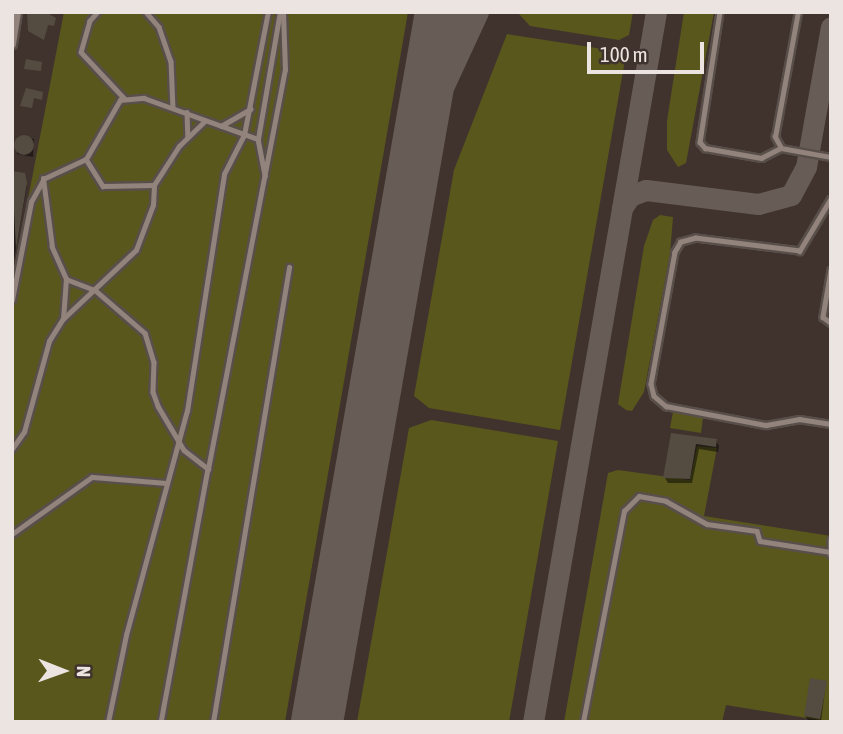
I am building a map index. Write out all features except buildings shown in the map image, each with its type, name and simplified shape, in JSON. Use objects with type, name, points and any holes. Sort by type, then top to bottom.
[{"type":"street","points":[[12,44],[15,15]]},
{"type":"lane","points":[[98,12],[90,21],[81,52],[124,98]]},
{"type":"lane","points":[[145,12],[159,27],[171,61],[173,108]]},
{"type":"lane","points":[[108,722],[126,635],[179,440],[202,331],[225,174],[244,135],[268,12]]},
{"type":"lane","points":[[266,181],[258,139],[281,12]]},
{"type":"lane","points":[[161,722],[285,70],[281,12]]},
{"type":"lane","points":[[720,12],[700,142],[705,148],[761,158],[781,148],[831,157]]},
{"type":"lane","points":[[781,148],[775,137],[798,12]]},
{"type":"lane","points":[[12,300],[31,202],[43,179],[86,159],[114,108],[124,98],[144,98],[258,139]]},
{"type":"lane","points":[[221,126],[250,108]]},
{"type":"lane","points":[[187,112],[188,137]]},
{"type":"lane","points":[[12,449],[24,432],[37,369],[63,319],[135,250],[153,205],[154,185],[188,137],[205,121]]},
{"type":"lane","points":[[86,159],[103,186],[154,185]]},
{"type":"lane","points":[[43,179],[52,247],[66,279],[63,319]]},
{"type":"lane","points":[[831,199],[800,251],[695,237],[681,242],[675,252],[650,384],[654,396],[666,406],[766,425],[799,418],[831,424]]},
{"type":"lane","points":[[213,722],[289,267]]},
{"type":"lane","points":[[831,270],[823,317],[831,323]]},
{"type":"lane","points":[[66,279],[95,290],[145,333],[154,362],[153,392],[179,440],[208,469]]},
{"type":"lane","points":[[12,534],[92,477],[167,484]]},
{"type":"lane","points":[[583,722],[624,511],[639,496],[666,501],[707,524],[757,531],[760,541],[830,553],[831,540]]},
{"type":"shaded area","points":[[64,12],[408,12],[285,722],[12,722],[12,282]]},
{"type":"shaded area","points":[[633,12],[629,35],[619,40],[530,26],[519,14]]},
{"type":"shaded area","points":[[684,12],[714,12],[686,163],[678,167],[667,150],[667,121]]},
{"type":"shaded area","points":[[507,34],[609,50],[625,60],[560,430],[429,408],[414,396],[454,170]]},
{"type":"shaded area","points":[[660,215],[673,217],[670,254],[644,392],[632,411],[618,404],[644,246],[653,220]]},
{"type":"shaded area","points":[[673,412],[703,417],[701,433],[670,428]]},
{"type":"shaded area","points":[[431,420],[558,441],[509,722],[357,722],[409,428]]},
{"type":"shaded area","points":[[697,446],[717,448],[704,516],[831,536],[831,722],[726,705],[722,722],[564,722],[608,473],[618,470],[690,480]]},
{"type":"taxiway","points":[[407,203],[428,120],[478,12]]},
{"type":"taxiway","points":[[533,722],[656,12]]},
{"type":"taxiway","points":[[622,208],[630,196],[646,190],[758,204],[791,195],[806,167],[831,27]]},
{"type":"runway","points":[[317,722],[441,12]]}]
